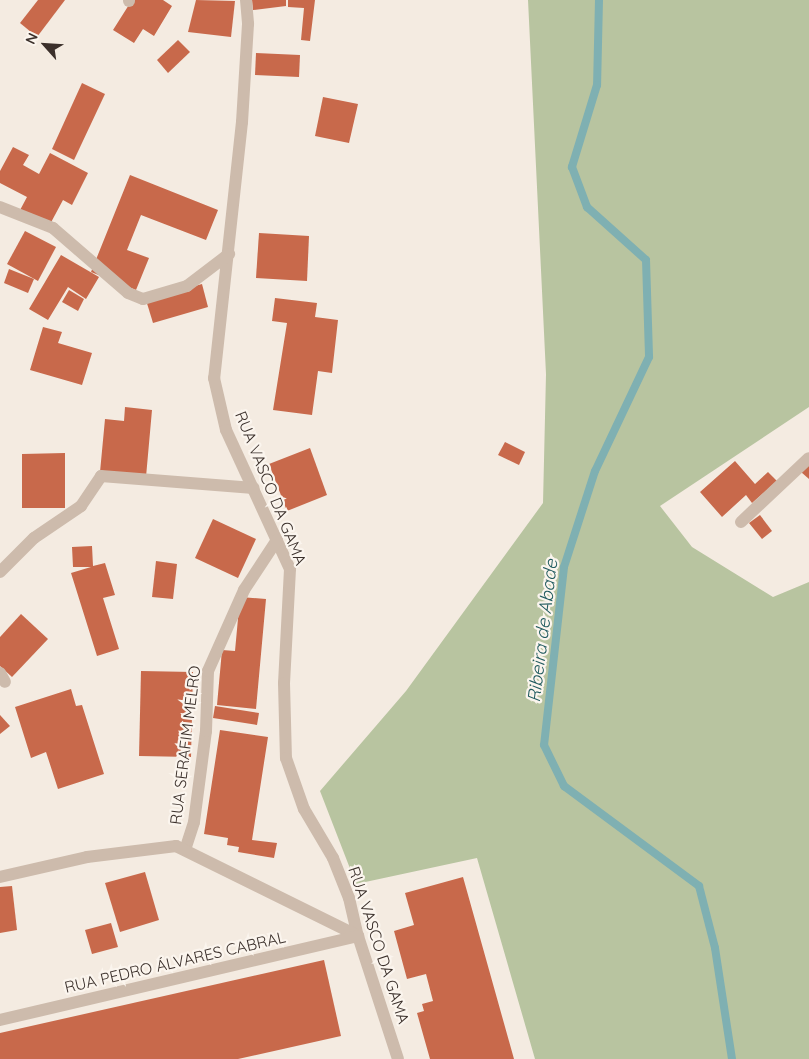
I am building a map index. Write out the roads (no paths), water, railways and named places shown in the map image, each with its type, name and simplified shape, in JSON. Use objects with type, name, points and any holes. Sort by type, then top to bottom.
[{"type":"street","name":"RUA VASCO DA GAMA","points":[[246,0],[248,24],[242,122],[214,378],[226,430],[290,569],[284,684],[286,758],[304,809],[333,858],[349,898],[358,936],[398,1059]]},
{"type":"street","points":[[0,207],[54,228],[128,293],[143,299],[187,286],[229,254]]},
{"type":"street","points":[[741,522],[809,458]]},
{"type":"street","points":[[0,572],[34,538],[81,506],[101,476],[254,488]]},
{"type":"street","name":"RUA SERAFIM MELRO","points":[[184,850],[194,822],[206,731],[208,671],[244,590],[277,540]]},
{"type":"street","points":[[0,877],[145,848],[176,846],[358,936]]},
{"type":"street","name":"RUA PEDRO ÁLVARES CABRAL","points":[[0,1020],[358,936]]},
{"type":"waterway","name":"Ribeira de Abade","points":[[599,0],[597,85],[572,167],[587,207],[646,260],[649,357],[595,471],[564,567],[544,745],[564,786],[699,886],[715,948],[732,1059]]}]
